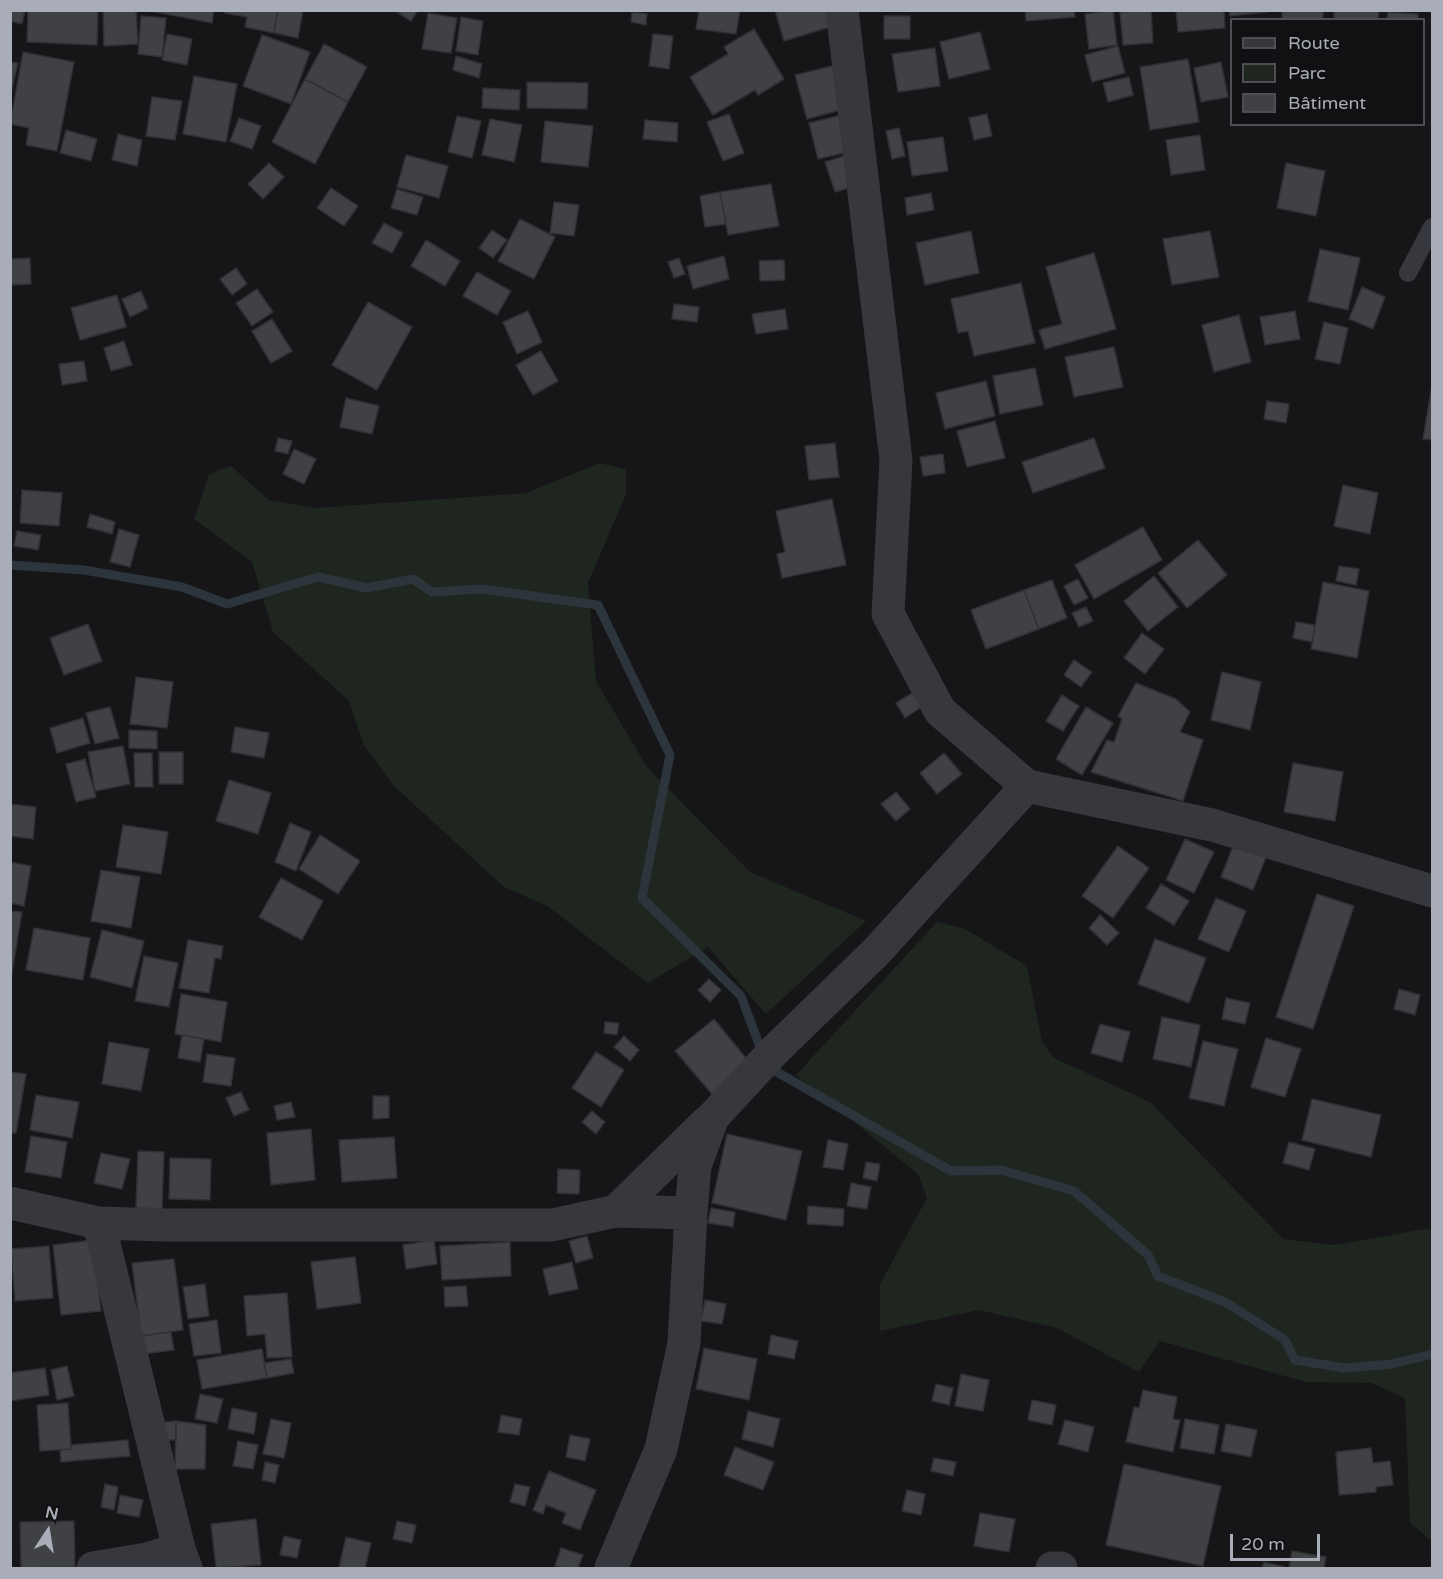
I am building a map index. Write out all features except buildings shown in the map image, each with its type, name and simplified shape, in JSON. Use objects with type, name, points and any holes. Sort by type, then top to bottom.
[{"type":"street","points":[[842,10],[896,460],[888,614],[940,711],[1027,786],[1212,825],[1432,891]]},
{"type":"street","points":[[616,1211],[713,1117],[773,1052],[876,952],[1027,786]]},
{"type":"street","points":[[610,1569],[661,1449],[684,1343],[695,1166],[713,1117]]},
{"type":"street","points":[[10,1203],[99,1222],[164,1225],[552,1226],[616,1211],[691,1213]]},
{"type":"street","points":[[93,1569],[147,1559],[182,1559],[99,1222]]},
{"type":"street","points":[[1053,1569],[1061,1569]]},
{"type":"lane","points":[[1408,273],[1432,227]]},
{"type":"green space","points":[[599,463],[626,469],[626,494],[588,583],[596,681],[647,767],[750,872],[866,921],[766,1014],[708,947],[648,983],[547,906],[504,887],[394,786],[364,745],[349,701],[273,632],[252,562],[194,519],[209,474],[231,466],[269,500],[315,508],[527,493]]},
{"type":"green space","points":[[937,922],[965,929],[1027,966],[1042,1042],[1054,1058],[1150,1102],[1283,1239],[1333,1245],[1426,1229],[1432,1230],[1432,1541],[1410,1523],[1405,1398],[1371,1383],[1306,1382],[1160,1341],[1139,1372],[1057,1328],[979,1310],[880,1331],[880,1284],[927,1198],[918,1174],[796,1075]]},
{"type":"waterway","points":[[10,565],[84,570],[182,587],[227,604],[318,577],[367,588],[413,579],[432,592],[482,589],[598,605],[670,755],[642,898],[741,996],[760,1047]]},
{"type":"waterway","points":[[775,1071],[951,1171],[1001,1170],[1074,1191],[1148,1255],[1158,1276],[1227,1303],[1285,1340],[1295,1360],[1345,1368],[1392,1364],[1432,1354]]}]
